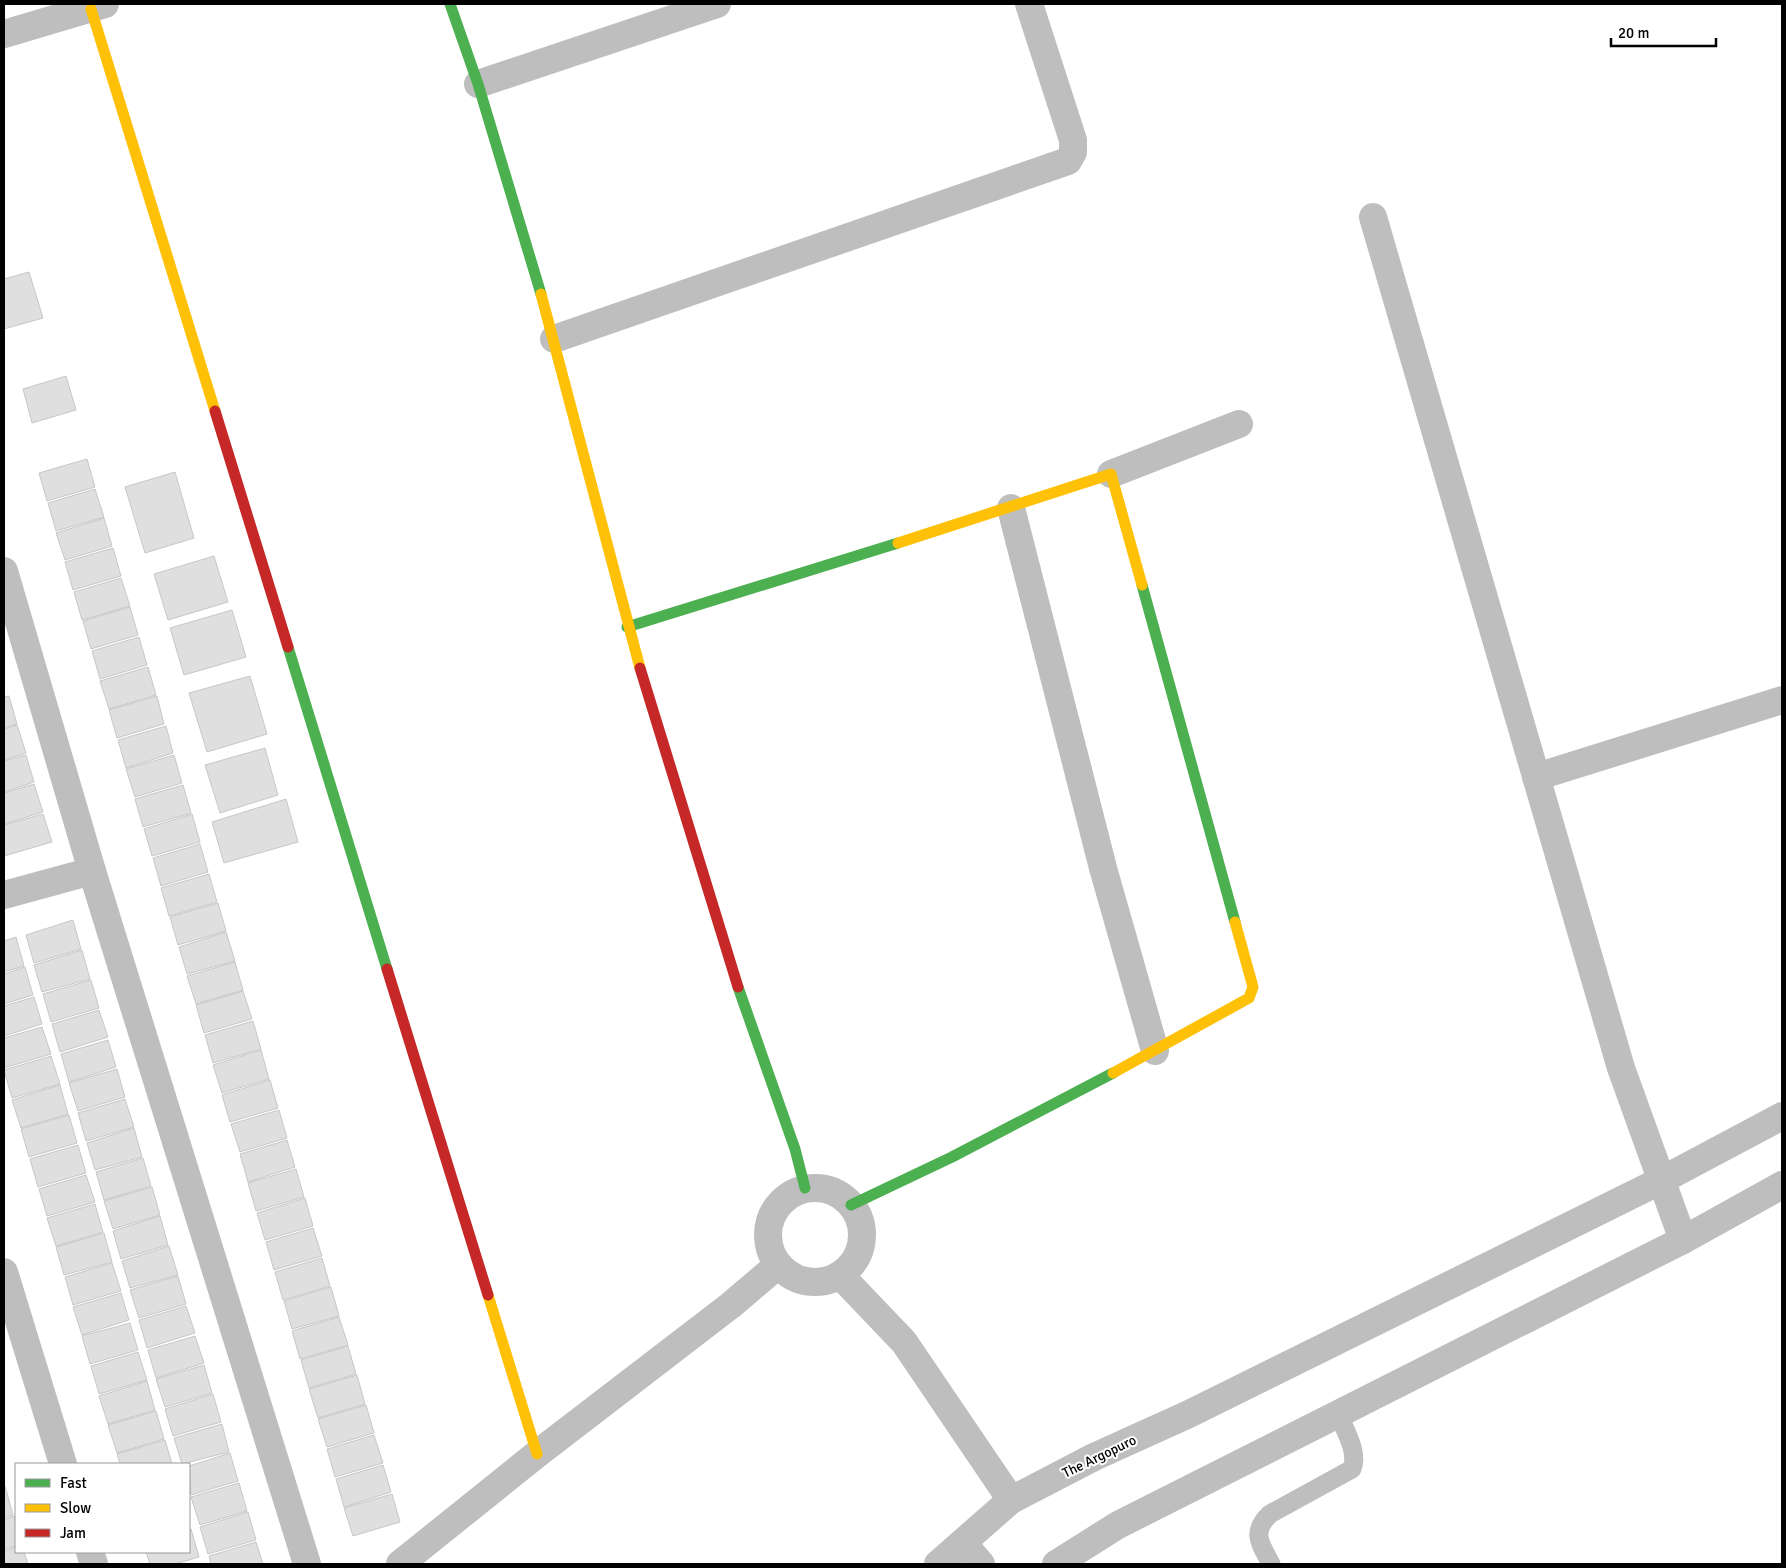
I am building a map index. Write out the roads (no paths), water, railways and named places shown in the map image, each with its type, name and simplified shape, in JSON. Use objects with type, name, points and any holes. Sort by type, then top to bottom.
[{"type":"street","points":[[450,4],[478,84],[554,339],[627,627],[736,980],[795,1149],[805,1188]]},
{"type":"street","points":[[478,84],[716,4]]},
{"type":"street","points":[[554,339],[1068,162],[1073,152],[1074,140],[1029,4]]},
{"type":"street","points":[[4,34],[98,6],[537,1454]]},
{"type":"street","points":[[1373,217],[1621,1068],[1660,1181],[1683,1240]]},
{"type":"street","points":[[627,627],[1011,508],[1111,474],[1239,424]]},
{"type":"street","points":[[851,1205],[936,1167],[1155,1051],[1250,998],[1252,987],[1111,474]]},
{"type":"street","points":[[1011,508],[1103,868],[1155,1051]]},
{"type":"street","points":[[4,571],[92,870],[307,1564]]},
{"type":"street","points":[[1536,777],[1782,700]]},
{"type":"street","points":[[4,895],[92,870]]},
{"type":"street","name":"The Argopuro","points":[[938,1564],[1011,1500],[1094,1457],[1189,1414],[1660,1181],[1782,1116]]},
{"type":"street","points":[[1056,1564],[1118,1525],[1683,1240],[1782,1185]]},
{"type":"street","points":[[805,1188],[823,1188],[838,1194],[851,1205],[858,1218],[862,1234],[857,1255],[848,1268],[840,1275],[824,1281],[813,1282],[797,1278],[778,1265],[768,1238],[769,1224],[775,1209],[790,1195],[805,1188]]},
{"type":"street","points":[[400,1564],[537,1454],[731,1305],[778,1265]]},
{"type":"street","points":[[4,1272],[63,1463]]},
{"type":"street","points":[[840,1275],[904,1342],[1011,1500]]},
{"type":"street","points":[[964,1543],[981,1564]]},
{"type":"lane","points":[[1271,1564],[1258,1538],[1260,1524],[1270,1514],[1352,1469],[1355,1461],[1353,1453],[1338,1413]]}]
